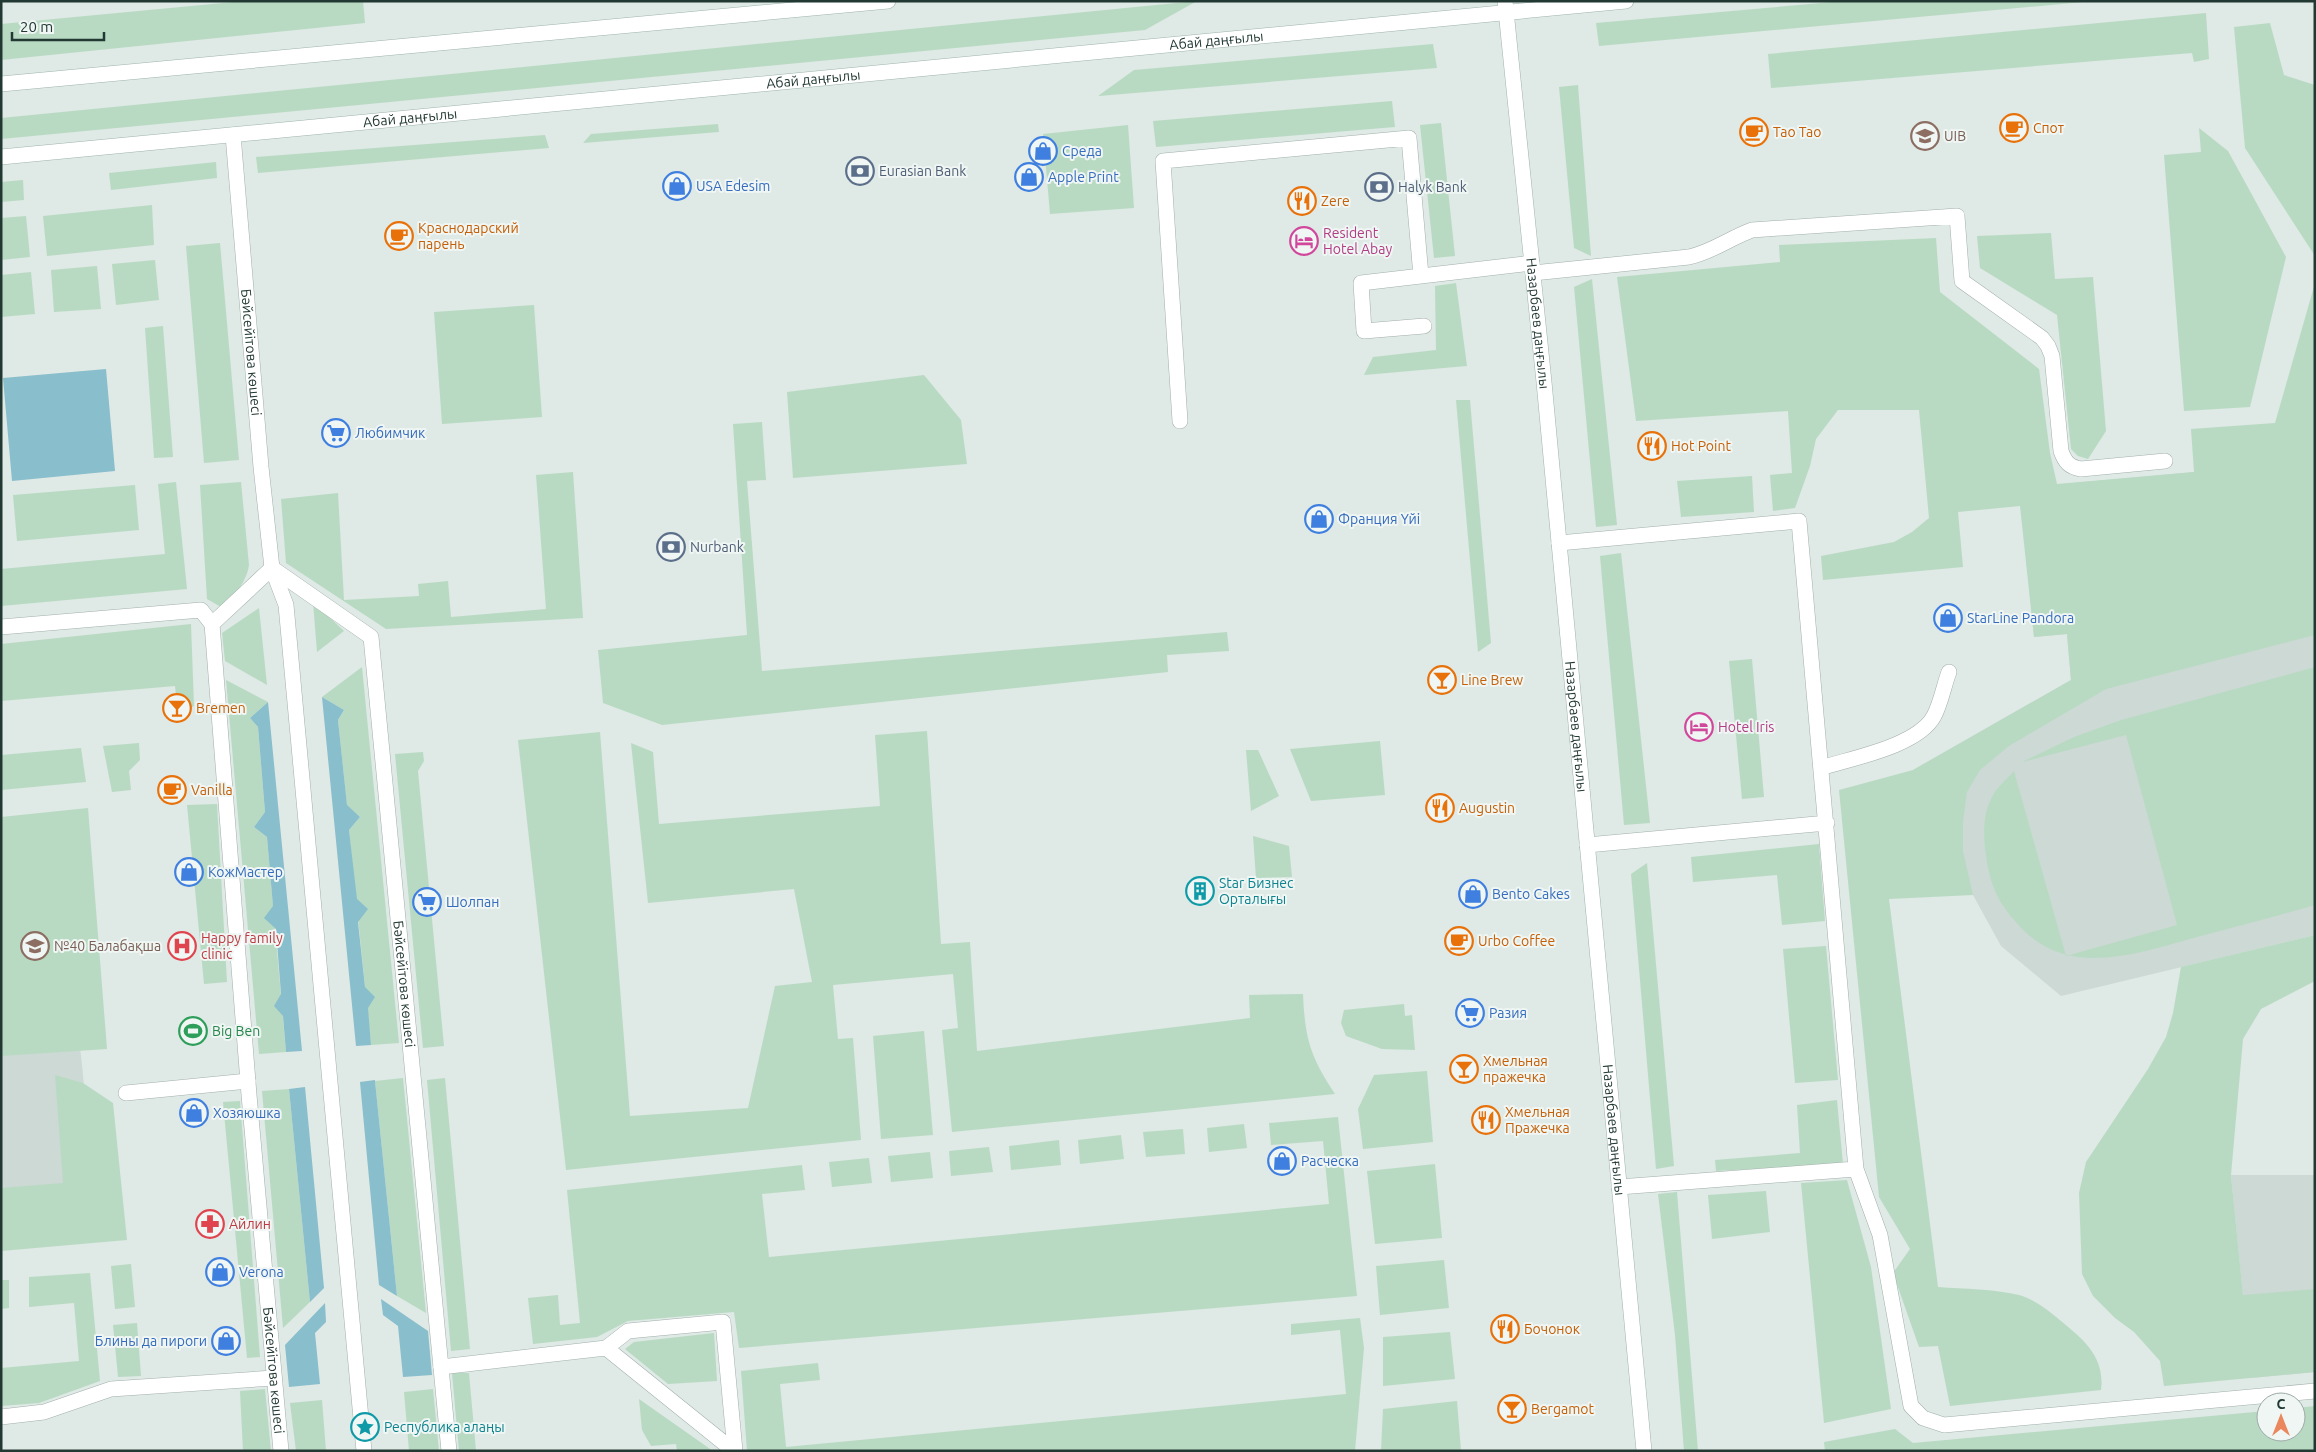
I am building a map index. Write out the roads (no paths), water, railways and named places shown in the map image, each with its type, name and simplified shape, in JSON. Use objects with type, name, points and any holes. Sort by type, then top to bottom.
[{"type":"main road","points":[[1,84],[888,1]]},
{"type":"main road","name":"Абай даңғылы","points":[[1,157],[1506,7],[1626,1]]},
{"type":"main road","name":"Назарбаев даңғылы","points":[[1506,7],[1533,268],[1644,1451]]},
{"type":"main road","name":"Бәйсейітова көшесі","points":[[233,135],[261,467],[272,568],[286,605],[364,1451]]},
{"type":"main road","points":[[1180,421],[1163,161],[1409,138],[1421,276]]},
{"type":"main road","points":[[1424,326],[1364,331],[1361,283],[1421,276],[1689,257],[1705,253],[1752,230],[1958,216],[1962,281],[2042,338],[2048,346],[2052,356],[2061,452],[2065,461],[2071,467],[2081,469],[2165,461]]},
{"type":"main road","points":[[1559,543],[1799,520],[1856,1168],[1880,1235],[1912,1406],[1923,1418],[1944,1426],[2315,1391]]},
{"type":"main road","points":[[1,627],[201,610],[212,624],[272,568]]},
{"type":"main road","name":"Бәйсейітова көшесі","points":[[272,568],[370,637],[449,1451]]},
{"type":"main road","name":"Бәйсейітова көшесі","points":[[212,624],[248,1081],[281,1451]]},
{"type":"main road","points":[[1821,768],[1894,745],[1919,733],[1934,716],[1948,672]]},
{"type":"main road","points":[[1587,845],[1826,822]]},
{"type":"main road","points":[[126,1093],[248,1081]]},
{"type":"main road","points":[[1619,1187],[1856,1168]]},
{"type":"main road","points":[[440,1367],[606,1348],[628,1331],[723,1322],[734,1451]]},
{"type":"main road","points":[[606,1348],[734,1451]]},
{"type":"main road","points":[[1,1417],[44,1412],[111,1389],[274,1378]]},
{"type":"water","points":[[106,369],[115,471],[12,481],[3,378]]},
{"type":"water","points":[[322,697],[344,710],[338,720],[347,805],[360,817],[349,830],[357,899],[368,909],[358,922],[365,987],[375,997],[368,1008],[371,1045],[356,1046]]},
{"type":"water","points":[[268,702],[302,1051],[286,1052],[283,1016],[274,1006],[281,994],[276,929],[264,918],[273,906],[267,837],[254,827],[265,812],[258,727],[250,718]]},
{"type":"water","points":[[375,1080],[397,1296],[379,1285],[360,1082]]},
{"type":"water","points":[[305,1087],[324,1288],[310,1302],[289,1089]]},
{"type":"water","points":[[381,1299],[428,1331],[432,1375],[403,1377],[398,1326],[383,1315]]},
{"type":"water","points":[[325,1303],[326,1322],[315,1333],[320,1384],[289,1387],[285,1345]]},
{"type":"place","name":"Спот","points":[[2014,128]]},
{"type":"place","name":"Tao Tao","points":[[1754,132]]},
{"type":"place","name":"UIB","points":[[1925,136]]},
{"type":"place","name":"Среда","points":[[1043,151]]},
{"type":"place","name":"Eurasian Bank","points":[[860,171]]},
{"type":"place","name":"Apple Print","points":[[1029,177]]},
{"type":"place","name":"USA Edesim","points":[[677,186]]},
{"type":"place","name":"Halyk Bank","points":[[1379,187]]},
{"type":"place","name":"Zere","points":[[1302,201]]},
{"type":"place","name":"Краснодарский парень","points":[[399,236]]},
{"type":"place","name":"Resident Hotel Abay","points":[[1304,241]]},
{"type":"place","name":"Любимчик","points":[[336,433]]},
{"type":"place","name":"Hot Point","points":[[1652,446]]},
{"type":"place","name":"Франция Үйі","points":[[1319,519]]},
{"type":"place","name":"Nurbank","points":[[671,547]]},
{"type":"place","name":"StarLine Pandora","points":[[1948,618]]},
{"type":"place","name":"Line Brew","points":[[1442,680]]},
{"type":"place","name":"Bremen","points":[[177,708]]},
{"type":"place","name":"Hotel Iris","points":[[1699,727]]},
{"type":"place","name":"Vanilla","points":[[172,790]]},
{"type":"place","name":"Augustin","points":[[1440,808]]},
{"type":"place","name":"КожМастер","points":[[189,872]]},
{"type":"place","name":"Star Бизнес Орталығы","points":[[1200,891]]},
{"type":"place","name":"Bento Cakes","points":[[1473,894]]},
{"type":"place","name":"Шолпан","points":[[427,902]]},
{"type":"place","name":"Urbo Coffee","points":[[1459,941]]},
{"type":"place","name":"№40 Балабақша","points":[[35,946]]},
{"type":"place","name":"Happy family clinic","points":[[182,946]]},
{"type":"place","name":"Разия","points":[[1470,1013]]},
{"type":"place","name":"Big Ben","points":[[193,1031]]},
{"type":"place","name":"Хмельная пражечка","points":[[1464,1069]]},
{"type":"place","name":"Хозяюшка","points":[[194,1113]]},
{"type":"place","name":"Хмельная Пражечка","points":[[1486,1120]]},
{"type":"place","name":"Расческа","points":[[1282,1161]]},
{"type":"place","name":"Айлин","points":[[210,1224]]},
{"type":"place","name":"Verona","points":[[220,1272]]},
{"type":"place","name":"Бочонок","points":[[1505,1329]]},
{"type":"place","name":"Блины да пироги","points":[[226,1341]]},
{"type":"place","name":"Bergamot","points":[[1512,1409]]},
{"type":"place","name":"Республика алаңы","points":[[365,1427]]}]
